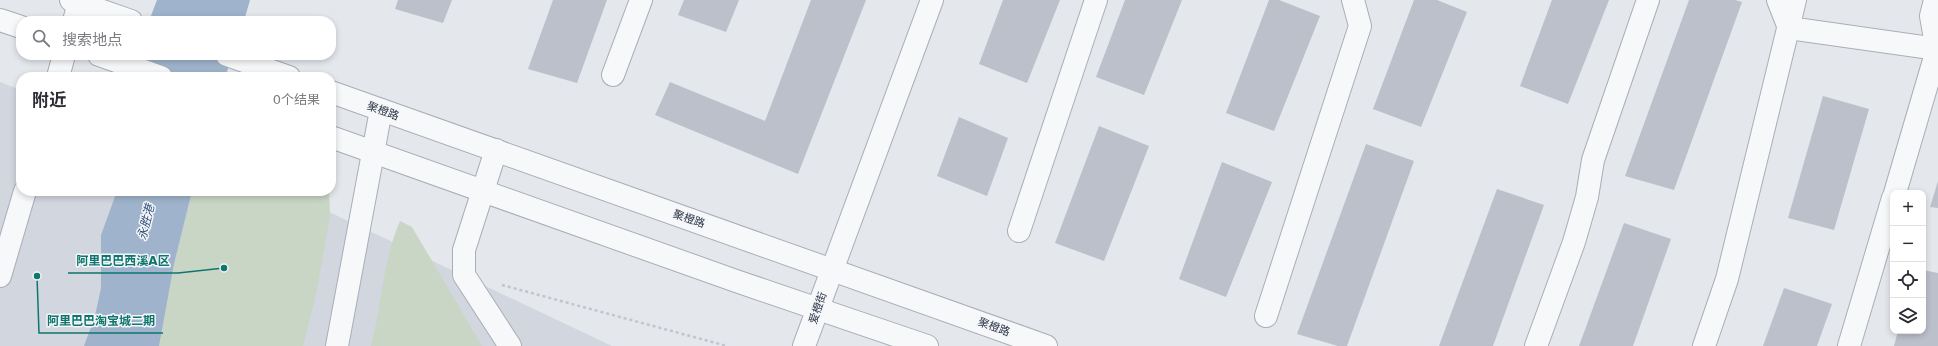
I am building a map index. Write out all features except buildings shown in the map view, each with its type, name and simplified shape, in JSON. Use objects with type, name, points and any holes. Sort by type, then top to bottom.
[{"type":"street","points":[[613,75],[641,0]]},
{"type":"street","name":"爱橙街","points":[[804,346],[831,269],[932,0]]},
{"type":"street","points":[[1019,231],[1096,0]]},
{"type":"street","points":[[1266,316],[1360,26],[1353,0]]},
{"type":"street","points":[[1536,346],[1574,242],[1588,197],[1593,160],[1648,0]]},
{"type":"street","points":[[1778,0],[1789,28]]},
{"type":"street","points":[[1704,346],[1727,279],[1795,0]]},
{"type":"street","points":[[1896,190],[1937,50],[1930,16],[1935,0]]},
{"type":"street","points":[[75,8],[109,16]]},
{"type":"street","points":[[0,20],[16,25]]},
{"type":"street","points":[[1789,28],[1937,50]]},
{"type":"street","points":[[59,72],[63,60]]},
{"type":"street","points":[[112,60],[147,72]]},
{"type":"street","points":[[240,60],[275,72]]},
{"type":"street","name":"聚橙路","points":[[336,94],[1046,346]]},
{"type":"street","points":[[337,346],[381,110]]},
{"type":"street","points":[[336,139],[927,346]]},
{"type":"street","points":[[496,150],[464,250],[464,275],[510,346]]},
{"type":"street","points":[[0,276],[24,196]]},
{"type":"street","points":[[1850,346],[1890,208]]},
{"type":"path","points":[[501,285],[727,346]]},
{"type":"shaded area","points":[[0,82],[16,88],[16,196],[296,196],[612,346],[0,346]]},
{"type":"green space","points":[[191,196],[329,196],[330,216],[316,295],[303,346],[159,346],[174,264]]},
{"type":"green space","points":[[400,221],[412,227],[482,346],[371,346],[386,267],[394,236]]},
{"type":"water","points":[[157,0],[250,0],[245,16],[151,16]]},
{"type":"water","points":[[135,60],[231,60],[227,72],[132,72]]},
{"type":"water","name":"永胜港","points":[[115,196],[191,196],[174,264],[159,346],[84,346],[95,316],[101,288],[101,235]]},
{"type":"place","name":"阿里巴巴西溪A区","points":[[224,268]]},
{"type":"place","name":"阿里巴巴淘宝城二期","points":[[37,276]]}]
